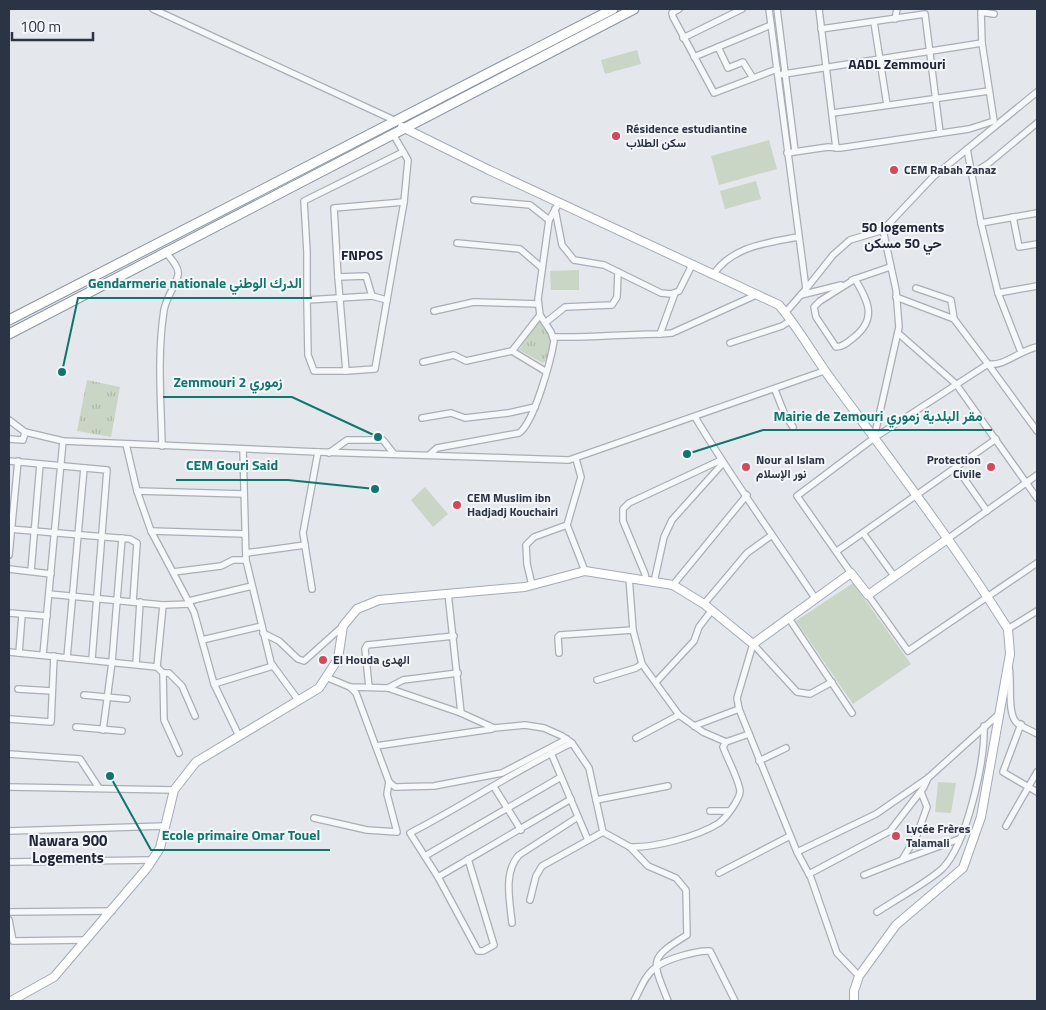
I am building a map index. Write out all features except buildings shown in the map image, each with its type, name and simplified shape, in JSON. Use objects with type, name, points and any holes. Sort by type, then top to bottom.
[{"type":"highway","points":[[9,320],[613,9]]},
{"type":"highway","points":[[9,334],[165,251],[634,9]]},
{"type":"main road","points":[[396,121],[404,128],[557,206],[779,305],[824,371],[988,597],[1008,629],[1010,643],[1008,665],[981,817],[963,868],[896,925],[859,976],[854,992],[854,1001]]},
{"type":"main road","points":[[11,1001],[54,977],[112,911],[152,860],[160,848],[174,790],[196,762],[318,688],[338,659],[343,626],[357,609],[379,600],[532,585],[584,571],[673,585],[704,604],[753,644],[851,573],[868,595],[946,540]]},
{"type":"street","points":[[153,9],[396,121]]},
{"type":"street","points":[[680,9],[672,13],[683,38],[714,93],[752,78],[777,72],[786,74],[982,44]]},
{"type":"street","points":[[683,38],[742,9]]},
{"type":"street","points":[[769,9],[806,289]]},
{"type":"street","points":[[776,9],[795,151]]},
{"type":"street","points":[[819,9],[836,148]]},
{"type":"street","points":[[895,19],[897,9]]},
{"type":"street","points":[[920,9],[925,14],[940,133]]},
{"type":"street","points":[[994,14],[981,12],[982,44],[994,123]]},
{"type":"street","points":[[821,29],[925,14]]},
{"type":"street","points":[[874,22],[887,105]]},
{"type":"street","points":[[694,57],[771,25]]},
{"type":"street","points":[[718,47],[728,68],[743,62],[752,78]]},
{"type":"street","points":[[833,113],[989,91]]},
{"type":"street","points":[[785,313],[802,295],[833,255],[850,240],[883,230],[933,177],[967,149],[994,123],[1037,92]]},
{"type":"street","points":[[787,153],[969,129],[994,123]]},
{"type":"street","points":[[972,174],[990,163],[1037,123]]},
{"type":"street","points":[[393,134],[408,160],[404,202],[375,369],[314,371],[308,355],[308,252],[304,201],[403,152]]},
{"type":"street","points":[[967,149],[981,224],[998,293],[1021,352]]},
{"type":"street","points":[[474,200],[530,205],[549,220]]},
{"type":"street","points":[[346,371],[334,208],[404,202]]},
{"type":"street","points":[[430,455],[437,448],[519,433],[533,416],[553,349],[554,337],[540,315],[538,304],[549,220],[557,206]]},
{"type":"street","points":[[557,206],[562,245],[574,260],[604,265],[661,293],[680,291],[692,265]]},
{"type":"street","points":[[981,224],[1037,213]]},
{"type":"street","points":[[1013,218],[1019,247],[1037,244]]},
{"type":"street","points":[[874,438],[898,333],[896,297],[883,230]]},
{"type":"street","points":[[713,275],[733,255],[746,249],[798,237]]},
{"type":"street","points":[[457,243],[520,249],[542,268]]},
{"type":"street","points":[[162,446],[160,369],[164,311],[168,294],[178,275],[178,270],[165,251]]},
{"type":"street","points":[[802,295],[829,290],[890,267]]},
{"type":"street","points":[[545,323],[565,307],[612,306],[617,296],[618,272]]},
{"type":"street","points":[[338,277],[366,276],[372,296]]},
{"type":"street","points":[[855,279],[868,304],[867,320],[857,335],[841,347],[836,347],[816,317],[814,307],[820,301],[855,279]]},
{"type":"street","points":[[998,293],[1037,286]]},
{"type":"street","points":[[916,288],[951,300],[954,319],[1037,431]]},
{"type":"street","points":[[660,334],[675,293]]},
{"type":"street","points":[[554,337],[598,338],[610,334],[672,333],[756,295]]},
{"type":"street","points":[[307,300],[372,296],[387,300]]},
{"type":"street","points":[[896,297],[954,319]]},
{"type":"street","points":[[434,311],[474,302],[538,304]]},
{"type":"street","points":[[423,362],[454,355],[466,361],[512,351],[540,315]]},
{"type":"street","points":[[730,343],[782,326],[791,320]]},
{"type":"street","points":[[898,333],[956,384],[1037,498]]},
{"type":"street","points":[[851,573],[797,496],[874,438],[988,364],[996,365],[1021,352],[1037,347]]},
{"type":"street","points":[[512,351],[545,371]]},
{"type":"street","points":[[9,420],[25,432],[63,441],[328,453],[576,459],[775,390],[824,371]]},
{"type":"street","points":[[775,390],[785,415],[793,427]]},
{"type":"street","points":[[422,418],[452,413],[465,418],[508,413],[535,407]]},
{"type":"street","points":[[695,417],[722,462],[747,495],[815,598]]},
{"type":"street","points":[[9,439],[23,440],[25,432]]},
{"type":"street","points":[[837,551],[996,439]]},
{"type":"street","points":[[328,453],[348,440],[383,440],[394,454]]},
{"type":"street","points":[[43,655],[63,441]]},
{"type":"street","points":[[126,444],[137,491],[151,531],[190,602],[214,684],[239,736]]},
{"type":"street","points":[[243,449],[246,556],[252,586],[273,666],[299,700]]},
{"type":"street","points":[[312,589],[303,533],[318,452]]},
{"type":"street","points":[[576,459],[581,477],[567,525],[584,571]]},
{"type":"street","points":[[9,461],[107,470],[92,659]]},
{"type":"street","points":[[9,555],[10,529],[18,462]]},
{"type":"street","points":[[650,581],[645,574],[623,521],[623,509],[629,503],[722,462]]},
{"type":"street","points":[[650,581],[664,537],[672,520],[722,462]]},
{"type":"street","points":[[31,571],[40,464]]},
{"type":"street","points":[[956,467],[987,511]]},
{"type":"street","points":[[67,658],[84,468]]},
{"type":"street","points":[[946,540],[1037,475]]},
{"type":"street","points":[[137,491],[244,494]]},
{"type":"street","points":[[673,585],[747,495]]},
{"type":"street","points":[[532,585],[527,564],[526,545],[534,537],[567,525]]},
{"type":"street","points":[[10,529],[130,539],[136,543],[133,602]]},
{"type":"street","points":[[151,531],[245,534]]},
{"type":"street","points":[[863,533],[894,576]]},
{"type":"street","points":[[704,604],[748,552],[772,535]]},
{"type":"street","points":[[103,730],[112,662],[122,538]]},
{"type":"street","points":[[173,572],[221,566],[246,556],[305,545]]},
{"type":"street","points":[[868,595],[908,651],[1037,563]]},
{"type":"street","points":[[9,569],[51,574]]},
{"type":"street","points":[[629,577],[633,630],[642,664],[679,715],[703,732],[726,742]]},
{"type":"street","points":[[49,594],[162,605],[190,602],[252,586]]},
{"type":"street","points":[[448,593],[462,713]]},
{"type":"street","points":[[136,664],[140,602]]},
{"type":"street","points":[[157,666],[162,605]]},
{"type":"street","points":[[656,682],[694,641],[699,627],[712,610]]},
{"type":"street","points":[[1008,629],[1037,611]]},
{"type":"street","points":[[9,613],[47,616]]},
{"type":"street","points":[[19,653],[22,615]]},
{"type":"street","points":[[788,618],[852,713]]},
{"type":"street","points":[[202,640],[262,626]]},
{"type":"street","points":[[264,633],[279,641],[298,659],[304,661],[343,626]]},
{"type":"street","points":[[559,653],[558,637],[560,635],[633,630]]},
{"type":"street","points":[[369,687],[365,649],[367,645],[454,636]]},
{"type":"street","points":[[753,644],[797,692],[810,694],[832,682]]},
{"type":"street","points":[[753,644],[737,698],[738,709],[790,836],[809,874],[837,953],[859,976]]},
{"type":"street","points":[[9,652],[157,666],[163,673],[164,720],[179,753]]},
{"type":"street","points":[[9,719],[51,722],[54,656]]},
{"type":"street","points":[[597,680],[636,668],[642,664]]},
{"type":"street","points":[[1008,665],[1011,677],[1011,710],[1016,722],[1037,734]]},
{"type":"street","points":[[214,684],[273,666]]},
{"type":"street","points":[[163,673],[169,673],[182,686],[195,716]]},
{"type":"street","points":[[388,688],[403,680],[458,673]]},
{"type":"street","points":[[314,818],[367,830],[397,832],[387,794],[389,782],[356,692],[350,687],[326,677]]},
{"type":"street","points":[[350,687],[388,688],[462,713],[494,728]]},
{"type":"street","points":[[18,689],[52,691]]},
{"type":"street","points":[[84,695],[127,699]]},
{"type":"street","points":[[694,726],[738,709]]},
{"type":"street","points":[[797,852],[876,814],[928,778],[999,714]]},
{"type":"street","points":[[636,738],[679,715]]},
{"type":"street","points":[[1021,724],[1003,772],[1037,792]]},
{"type":"street","points":[[376,746],[525,725],[544,728],[566,740],[589,768],[603,832],[630,848],[648,866],[676,878],[686,890],[687,935],[658,955],[655,967],[645,980],[634,1001]]},
{"type":"street","points":[[877,912],[942,869],[953,854],[970,809],[985,748],[984,726]]},
{"type":"street","points":[[76,727],[122,731]]},
{"type":"street","points":[[630,848],[641,848],[698,832],[721,822],[737,803],[740,790],[723,747],[726,742],[749,734]]},
{"type":"street","points":[[389,782],[395,787],[434,786],[502,773],[566,740]]},
{"type":"street","points":[[468,859],[494,945],[483,951],[478,951],[438,876],[410,833],[460,808],[550,753],[566,740]]},
{"type":"street","points":[[759,761],[786,748]]},
{"type":"street","points":[[550,753],[588,840]]},
{"type":"street","points":[[9,754],[80,759],[99,788]]},
{"type":"street","points":[[1006,826],[1037,772]]},
{"type":"street","points":[[425,856],[561,777]]},
{"type":"street","points":[[809,874],[890,830],[921,792],[928,778]]},
{"type":"street","points":[[494,786],[520,830]]},
{"type":"street","points":[[596,800],[668,786]]},
{"type":"street","points":[[9,787],[174,790]]},
{"type":"street","points":[[902,860],[917,835],[927,807],[921,792]]},
{"type":"street","points":[[438,876],[571,800]]},
{"type":"street","points":[[710,811],[728,812]]},
{"type":"street","points":[[512,923],[509,884],[512,862],[519,855],[578,816]]},
{"type":"street","points":[[9,831],[165,826]]},
{"type":"street","points":[[530,900],[536,876],[542,866],[603,832]]},
{"type":"street","points":[[718,873],[790,836]]},
{"type":"street","points":[[864,874],[959,839]]},
{"type":"street","points":[[9,862],[152,860]]},
{"type":"street","points":[[9,912],[112,911]]},
{"type":"street","points":[[9,920],[13,942],[86,940]]},
{"type":"street","points":[[655,967],[699,950],[710,951],[735,1001]]},
{"type":"street","points":[[655,967],[668,1001]]},
{"type":"green space","points":[[637,50],[641,64],[605,74],[601,60]]},
{"type":"green space","points":[[769,140],[777,169],[719,185],[711,156]]},
{"type":"green space","points":[[756,181],[761,199],[725,209],[720,191]]},
{"type":"green space","points":[[579,270],[579,290],[551,290],[550,271]]},
{"type":"green space","points":[[539,320],[552,340],[546,361],[543,363],[519,350]]},
{"type":"green space","points":[[87,380],[120,387],[111,437],[77,431]]},
{"type":"green space","points":[[425,487],[448,514],[433,527],[411,500]]},
{"type":"green space","points":[[853,583],[911,664],[853,704],[796,621]]},
{"type":"green space","points":[[938,782],[956,783],[951,813],[935,812]]},
{"type":"place","name":"Résidence estudiantine سكن الطلاب","points":[[616,136]]},
{"type":"place","name":"CEM Rabah Zanaz","points":[[894,170]]},
{"type":"place","name":"Gendarmerie nationale الدرك الوطني","points":[[62,372]]},
{"type":"place","name":"Zemmouri 2 زموري","points":[[378,437]]},
{"type":"place","name":"Mairie de Zemouri مقر البلدية زموري","points":[[687,454]]},
{"type":"place","name":"Nour al Islam نور الإسلام","points":[[746,467]]},
{"type":"place","name":"Protection Civile","points":[[991,467]]},
{"type":"place","name":"CEM Gouri Said","points":[[375,489]]},
{"type":"place","name":"CEM Muslim ibn Hadjadj Kouchairi","points":[[457,505]]},
{"type":"place","name":"El Houda الهدى","points":[[323,660]]},
{"type":"place","name":"Ecole primaire Omar Touel","points":[[110,776]]},
{"type":"place","name":"Lycée Frères Talamali","points":[[896,836]]},
{"type":"district","name":"AADL Zemmouri","points":[[897,64]]},
{"type":"district","name":"50 logements حي 50 مسكن","points":[[903,236]]},
{"type":"district","name":"FNPOS","points":[[362,255]]},
{"type":"district","name":"Nawara 900 Logements","points":[[68,850]]}]
